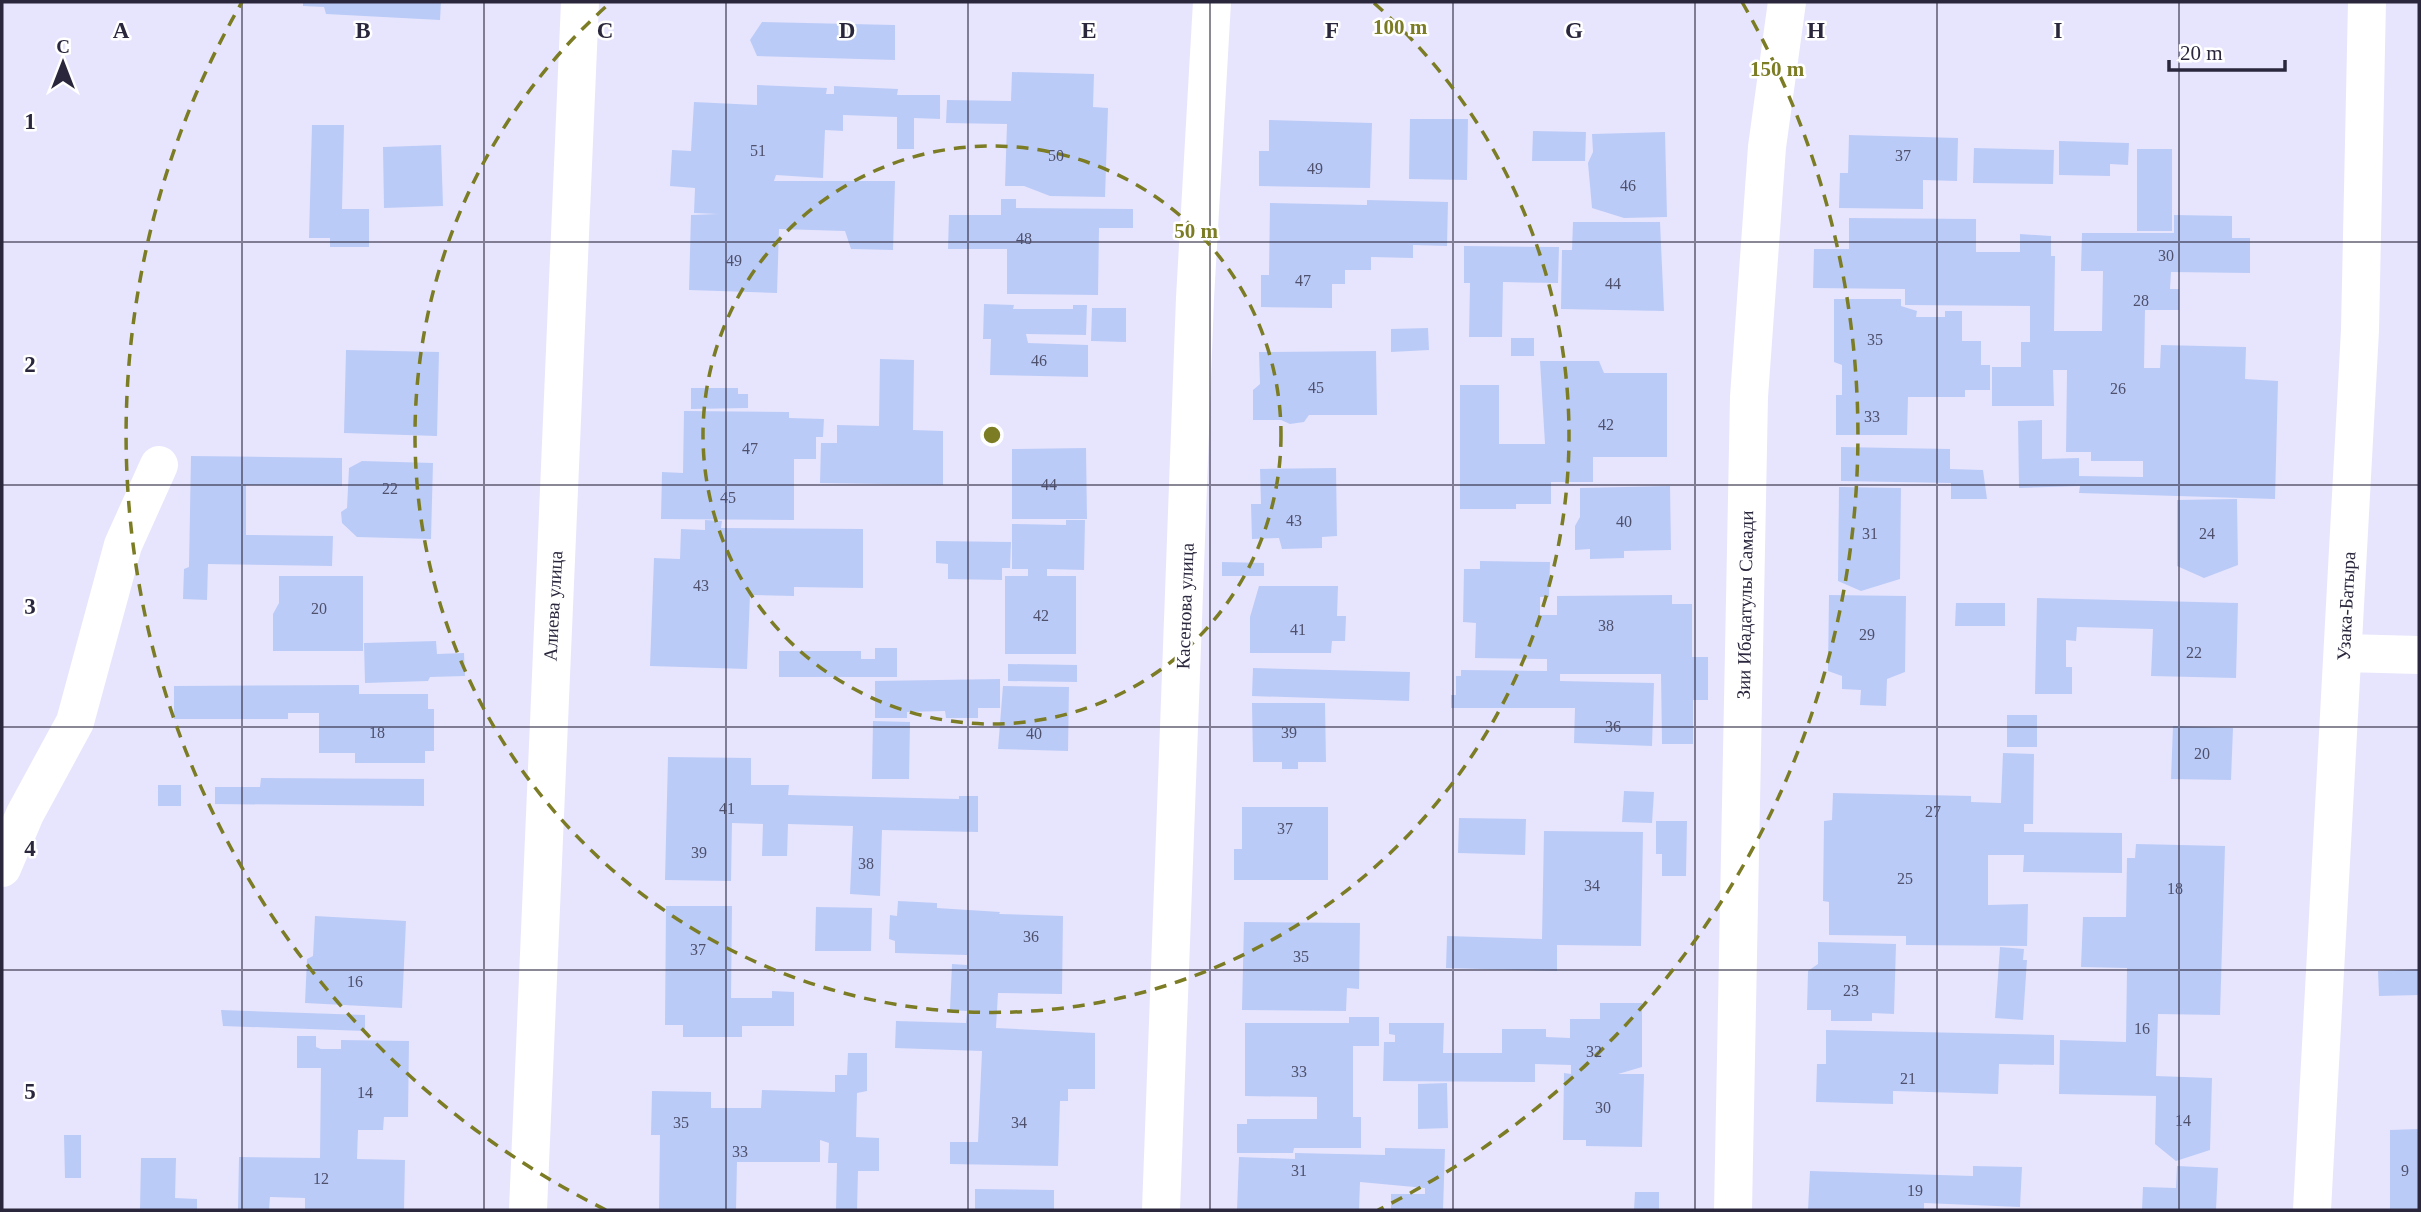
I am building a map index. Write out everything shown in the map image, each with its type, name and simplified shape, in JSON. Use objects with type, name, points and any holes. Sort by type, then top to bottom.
[{"type":"street","name":"Алиева улица","points":[[528,1210],[580,2]]},
{"type":"street","name":"Касенова улица","points":[[1161,1210],[1195,298],[1212,2]]},
{"type":"street","name":"Зии Ибадатулы Самади","points":[[1733,1210],[1749,397],[1768,147],[1787,2]]},
{"type":"street","name":"Узака-Батыра","points":[[2312,1210],[2360,330],[2367,2]]},
{"type":"street","points":[[2,868],[25,814],[75,722],[123,545],[159,465]]},
{"type":"street","points":[[2344,653],[2419,655]]},
{"type":"building","points":[[303,2],[441,2],[440,20],[326,14],[324,7],[303,6]]},
{"type":"building","points":[[762,22],[895,25],[895,60],[757,56],[750,40]]},
{"type":"building","points":[[1012,72],[1094,74],[1093,107],[1108,108],[1105,197],[1050,196],[1024,186],[1005,186],[1007,124],[946,123],[947,100],[1011,101]]},
{"type":"building","points":[[757,85],[827,88],[826,94],[834,94],[834,86],[898,89],[897,95],[940,95],[940,119],[914,118],[914,149],[897,149],[897,117],[843,115],[843,131],[825,130],[823,178],[776,175],[774,181],[895,181],[893,250],[851,249],[845,231],[779,229],[777,293],[689,290],[691,215],[718,214],[694,213],[695,188],[670,186],[672,150],[691,151],[694,102],[757,105]]},
{"type":"building","points":[[1410,119],[1468,119],[1467,180],[1409,179]]},
{"type":"building","points":[[1269,120],[1372,123],[1370,188],[1259,186],[1259,151],[1269,151]]},
{"type":"building","points":[[312,125],[344,125],[342,209],[369,209],[369,247],[330,247],[330,238],[309,238]]},
{"type":"building","points":[[1533,131],[1586,132],[1585,161],[1532,161]]},
{"type":"building","points":[[1665,132],[1667,217],[1624,218],[1592,208],[1588,163],[1593,152],[1592,134]]},
{"type":"building","points":[[1849,135],[1958,138],[1957,181],[1923,180],[1923,209],[1839,208],[1840,173],[1848,173]]},
{"type":"building","points":[[2059,141],[2129,143],[2128,165],[2110,164],[2110,176],[2059,175]]},
{"type":"building","points":[[441,145],[443,206],[384,208],[383,147]]},
{"type":"building","points":[[1974,148],[2054,150],[2053,184],[1973,183]]},
{"type":"building","points":[[2137,149],[2172,149],[2172,231],[2137,231]]},
{"type":"building","points":[[1001,199],[1016,199],[1016,208],[1133,209],[1133,228],[1099,228],[1098,295],[1007,294],[1007,249],[948,249],[949,215],[1001,215]]},
{"type":"building","points":[[1367,200],[1448,202],[1447,246],[1413,245],[1413,258],[1371,257],[1371,270],[1345,270],[1345,284],[1332,284],[1332,308],[1261,307],[1261,275],[1269,275],[1270,203],[1367,205]]},
{"type":"building","points":[[2174,215],[2232,216],[2232,238],[2250,238],[2250,273],[2171,272],[2170,289],[2179,289],[2179,310],[2145,310],[2144,368],[2160,368],[2161,345],[2246,347],[2245,379],[2278,381],[2275,499],[2079,493],[2080,486],[2019,488],[2018,421],[2042,420],[2042,459],[2079,458],[2079,476],[2143,477],[2143,461],[2091,461],[2091,452],[2066,452],[2067,370],[2053,370],[2054,406],[1992,406],[1992,367],[2021,367],[2021,342],[2030,342],[2030,306],[1905,305],[1905,289],[1813,288],[1814,249],[1849,249],[1849,218],[1976,219],[1976,252],[2020,252],[2020,234],[2051,236],[2051,256],[2055,256],[2054,331],[2102,331],[2103,271],[2081,271],[2082,233],[2174,233]]},
{"type":"building","points":[[1573,222],[1660,222],[1664,311],[1561,309],[1562,250],[1572,250]]},
{"type":"building","points":[[1464,246],[1559,247],[1558,283],[1503,282],[1502,337],[1469,337],[1470,283],[1464,283]]},
{"type":"building","points":[[1834,299],[1901,299],[1901,306],[1917,311],[1916,317],[1945,317],[1945,311],[1962,311],[1962,341],[1981,341],[1981,365],[1990,365],[1990,390],[1965,390],[1965,397],[1908,397],[1907,435],[1836,435],[1836,395],[1842,395],[1842,365],[1834,362]]},
{"type":"building","points":[[984,304],[1014,305],[1013,309],[1073,309],[1073,305],[1087,305],[1086,335],[1026,334],[1028,343],[1088,345],[1088,377],[990,375],[991,339],[983,339]]},
{"type":"building","points":[[1092,308],[1126,308],[1126,342],[1091,341]]},
{"type":"building","points":[[1428,328],[1429,350],[1391,352],[1391,329]]},
{"type":"building","points":[[1511,338],[1534,338],[1534,356],[1511,356]]},
{"type":"building","points":[[346,350],[439,352],[437,436],[344,433]]},
{"type":"building","points":[[1376,351],[1377,415],[1309,415],[1304,422],[1290,424],[1281,420],[1253,420],[1253,390],[1260,384],[1259,352]]},
{"type":"building","points":[[880,359],[914,360],[913,430],[943,431],[943,485],[820,483],[821,443],[837,443],[837,425],[879,426]]},
{"type":"building","points":[[1540,361],[1599,361],[1604,373],[1667,373],[1667,457],[1593,457],[1593,482],[1551,482],[1551,504],[1516,504],[1516,509],[1460,509],[1460,385],[1499,385],[1499,444],[1545,444]]},
{"type":"building","points":[[691,388],[738,388],[738,394],[748,394],[748,408],[691,409]]},
{"type":"building","points":[[684,411],[789,412],[789,418],[824,419],[823,437],[816,437],[816,459],[794,459],[794,520],[661,519],[662,472],[683,473]]},
{"type":"building","points":[[1841,447],[1950,449],[1950,469],[1983,470],[1987,499],[1951,499],[1951,483],[1841,481]]},
{"type":"building","points":[[1086,448],[1087,519],[1012,519],[1012,449]]},
{"type":"building","points":[[191,456],[342,458],[342,486],[246,485],[246,535],[333,536],[332,566],[208,564],[207,600],[183,599],[184,569],[189,567]]},
{"type":"building","points":[[362,461],[433,463],[431,539],[357,537],[342,523],[341,512],[347,508],[349,468]]},
{"type":"building","points":[[1336,468],[1337,536],[1322,537],[1322,548],[1282,549],[1279,538],[1252,539],[1251,504],[1261,504],[1260,469]]},
{"type":"building","points":[[1670,486],[1671,550],[1624,551],[1624,558],[1590,559],[1590,549],[1575,550],[1575,526],[1580,517],[1580,488]]},
{"type":"building","points":[[1839,487],[1901,488],[1900,579],[1861,591],[1838,581]]},
{"type":"building","points":[[2237,499],[2238,565],[2204,578],[2177,566],[2177,500]]},
{"type":"building","points":[[705,520],[722,521],[721,528],[863,529],[863,588],[794,587],[794,596],[750,595],[747,669],[650,666],[654,558],[680,559],[681,529],[705,530]]},
{"type":"building","points":[[1066,520],[1085,520],[1084,570],[1047,569],[1047,576],[1076,576],[1076,654],[1005,654],[1005,576],[1028,576],[1028,569],[1012,569],[1012,524],[1066,525]]},
{"type":"building","points":[[936,541],[1011,542],[1010,568],[1002,568],[1002,580],[948,579],[948,564],[936,563]]},
{"type":"building","points":[[1480,561],[1550,562],[1549,597],[1540,597],[1540,615],[1557,615],[1557,596],[1672,595],[1672,604],[1692,604],[1692,657],[1708,657],[1708,700],[1693,700],[1693,744],[1662,744],[1661,674],[1560,674],[1560,681],[1654,683],[1652,746],[1574,743],[1575,708],[1451,708],[1451,695],[1456,695],[1456,676],[1461,676],[1461,670],[1547,671],[1547,659],[1475,658],[1476,623],[1463,622],[1464,569],[1480,569]]},
{"type":"building","points":[[1222,562],[1264,563],[1264,576],[1222,576]]},
{"type":"building","points":[[279,576],[363,576],[363,651],[273,651],[273,614],[279,603]]},
{"type":"building","points":[[1259,586],[1338,586],[1337,616],[1346,616],[1345,641],[1332,641],[1331,653],[1250,653],[1250,617]]},
{"type":"building","points":[[1829,595],[1906,596],[1905,672],[1887,679],[1886,706],[1860,705],[1861,690],[1842,689],[1842,676],[1828,671]]},
{"type":"building","points":[[2037,598],[2238,603],[2236,678],[2151,676],[2153,629],[2077,627],[2076,641],[2066,640],[2066,667],[2072,667],[2072,694],[2035,694]]},
{"type":"building","points":[[1956,603],[2005,603],[2005,626],[1955,626]]},
{"type":"building","points":[[436,641],[437,654],[464,653],[465,676],[430,677],[428,681],[365,683],[364,643]]},
{"type":"building","points":[[875,648],[897,648],[897,677],[779,677],[779,651],[861,651],[861,659],[875,659]]},
{"type":"building","points":[[1008,664],[1077,665],[1077,682],[1008,681]]},
{"type":"building","points":[[1253,668],[1410,672],[1409,701],[1252,696]]},
{"type":"building","points":[[1000,679],[1000,708],[978,708],[978,718],[946,718],[945,711],[907,712],[907,718],[875,718],[875,681]]},
{"type":"building","points":[[359,685],[359,694],[428,694],[428,709],[434,709],[434,751],[425,751],[425,763],[355,763],[355,753],[319,753],[319,713],[288,713],[288,719],[174,719],[174,686]]},
{"type":"building","points":[[1003,686],[1069,687],[1068,751],[998,749]]},
{"type":"building","points":[[1252,703],[1325,703],[1326,762],[1298,762],[1298,769],[1282,769],[1282,762],[1253,762]]},
{"type":"building","points":[[2007,715],[2037,715],[2037,747],[2007,747]]},
{"type":"building","points":[[873,721],[910,722],[909,779],[872,779]]},
{"type":"building","points":[[2173,726],[2233,728],[2231,780],[2171,779]]},
{"type":"building","points":[[2003,753],[2034,754],[2033,824],[2024,824],[2024,832],[2122,833],[2122,873],[2023,872],[2024,855],[1988,855],[1988,905],[2028,904],[2027,946],[1906,945],[1906,936],[1829,935],[1829,902],[1823,901],[1824,821],[1832,820],[1833,793],[1971,796],[1971,802],[2001,803]]},
{"type":"building","points":[[668,757],[751,758],[751,785],[789,785],[788,795],[959,799],[959,796],[978,796],[978,832],[882,830],[880,896],[850,894],[853,826],[788,824],[787,856],[762,856],[763,824],[732,823],[731,881],[665,880]]},
{"type":"building","points":[[261,778],[424,779],[424,806],[215,804],[215,787],[260,787]]},
{"type":"building","points":[[158,785],[181,785],[181,806],[158,806]]},
{"type":"building","points":[[1624,791],[1654,792],[1652,823],[1622,822]]},
{"type":"building","points":[[1242,807],[1328,807],[1328,880],[1234,880],[1234,849],[1242,849]]},
{"type":"building","points":[[1459,818],[1526,819],[1525,855],[1458,853]]},
{"type":"building","points":[[1656,821],[1687,821],[1686,876],[1662,876],[1662,854],[1656,854]]},
{"type":"building","points":[[1544,831],[1643,832],[1641,946],[1557,945],[1557,971],[1446,968],[1447,936],[1542,939]]},
{"type":"building","points":[[2136,844],[2225,846],[2220,1015],[2158,1014],[2156,1076],[2212,1078],[2210,1150],[2176,1161],[2155,1144],[2156,1096],[2059,1094],[2060,1040],[2126,1042],[2127,968],[2081,967],[2083,917],[2126,917],[2127,858],[2135,858]]},
{"type":"building","points":[[898,901],[937,903],[937,908],[1000,912],[999,914],[1063,916],[1062,994],[998,993],[996,1028],[1095,1033],[1095,1089],[1068,1089],[1068,1101],[1060,1101],[1058,1166],[950,1164],[950,1142],[978,1142],[982,1051],[895,1048],[896,1021],[966,1023],[967,1011],[950,1010],[952,964],[967,965],[967,955],[895,953],[895,941],[889,939],[890,915],[897,916]]},
{"type":"building","points":[[666,906],[732,906],[731,998],[772,998],[772,991],[794,992],[794,1026],[742,1026],[742,1037],[683,1037],[683,1025],[665,1025]]},
{"type":"building","points":[[816,907],[872,908],[871,951],[815,951]]},
{"type":"building","points":[[315,916],[406,921],[402,1008],[305,1003],[307,959],[313,956]]},
{"type":"building","points":[[1244,922],[1360,923],[1359,989],[1347,988],[1346,1011],[1242,1010]]},
{"type":"building","points":[[1818,942],[1896,944],[1894,1014],[1872,1013],[1872,1021],[1831,1021],[1831,1010],[1807,1010],[1808,971],[1818,964]]},
{"type":"building","points":[[2000,947],[2024,949],[2023,960],[2027,960],[2023,1020],[1995,1018]]},
{"type":"building","points":[[2419,969],[2419,995],[2379,996],[2378,971]]},
{"type":"building","points":[[1600,1003],[1642,1003],[1642,1067],[1618,1074],[1644,1074],[1642,1147],[1586,1146],[1586,1140],[1563,1140],[1564,1073],[1571,1074],[1571,1065],[1535,1064],[1535,1082],[1383,1081],[1384,1042],[1395,1042],[1395,1035],[1389,1034],[1389,1023],[1444,1023],[1443,1053],[1502,1053],[1502,1029],[1546,1029],[1546,1037],[1570,1038],[1570,1019],[1600,1019]]},
{"type":"building","points":[[221,1010],[365,1015],[365,1031],[223,1026]]},
{"type":"building","points":[[1349,1017],[1379,1017],[1379,1046],[1353,1046],[1353,1117],[1361,1117],[1361,1148],[1294,1148],[1293,1153],[1237,1153],[1237,1124],[1247,1124],[1247,1119],[1317,1119],[1317,1097],[1245,1096],[1245,1023],[1349,1023]]},
{"type":"building","points":[[1826,1030],[2054,1035],[2054,1065],[1999,1064],[1998,1094],[1893,1091],[1893,1104],[1816,1102],[1817,1064],[1826,1064]]},
{"type":"building","points":[[297,1036],[316,1036],[316,1047],[321,1049],[341,1049],[341,1040],[409,1041],[408,1117],[384,1117],[383,1130],[358,1130],[357,1159],[405,1160],[404,1210],[305,1210],[305,1198],[270,1197],[269,1210],[238,1210],[239,1157],[320,1158],[321,1068],[297,1068]]},
{"type":"building","points":[[848,1053],[867,1053],[867,1091],[857,1093],[856,1137],[879,1138],[879,1171],[858,1171],[857,1210],[836,1210],[837,1163],[828,1163],[829,1143],[820,1140],[820,1162],[737,1162],[736,1210],[659,1210],[660,1135],[651,1135],[652,1091],[711,1092],[711,1108],[761,1108],[762,1090],[835,1092],[835,1075],[847,1075]]},
{"type":"building","points":[[1447,1083],[1448,1128],[1418,1129],[1418,1084]]},
{"type":"building","points":[[2419,1129],[2419,1210],[2390,1210],[2390,1130]]},
{"type":"building","points":[[64,1135],[81,1135],[81,1178],[65,1178]]},
{"type":"building","points":[[1385,1148],[1445,1149],[1443,1210],[1391,1210],[1391,1194],[1425,1194],[1425,1188],[1360,1182],[1359,1210],[1237,1210],[1239,1157],[1295,1159],[1295,1153],[1385,1155]]},
{"type":"building","points":[[141,1158],[176,1158],[175,1198],[197,1199],[197,1210],[140,1210]]},
{"type":"building","points":[[1973,1166],[2022,1167],[2020,1207],[1924,1203],[1924,1210],[1808,1210],[1810,1171],[1973,1176]]},
{"type":"building","points":[[2177,1166],[2218,1168],[2216,1210],[2142,1210],[2143,1187],[2176,1188]]},
{"type":"building","points":[[975,1189],[1054,1190],[1054,1210],[975,1210]]},
{"type":"building","points":[[1635,1192],[1659,1192],[1659,1210],[1634,1210]]}]
